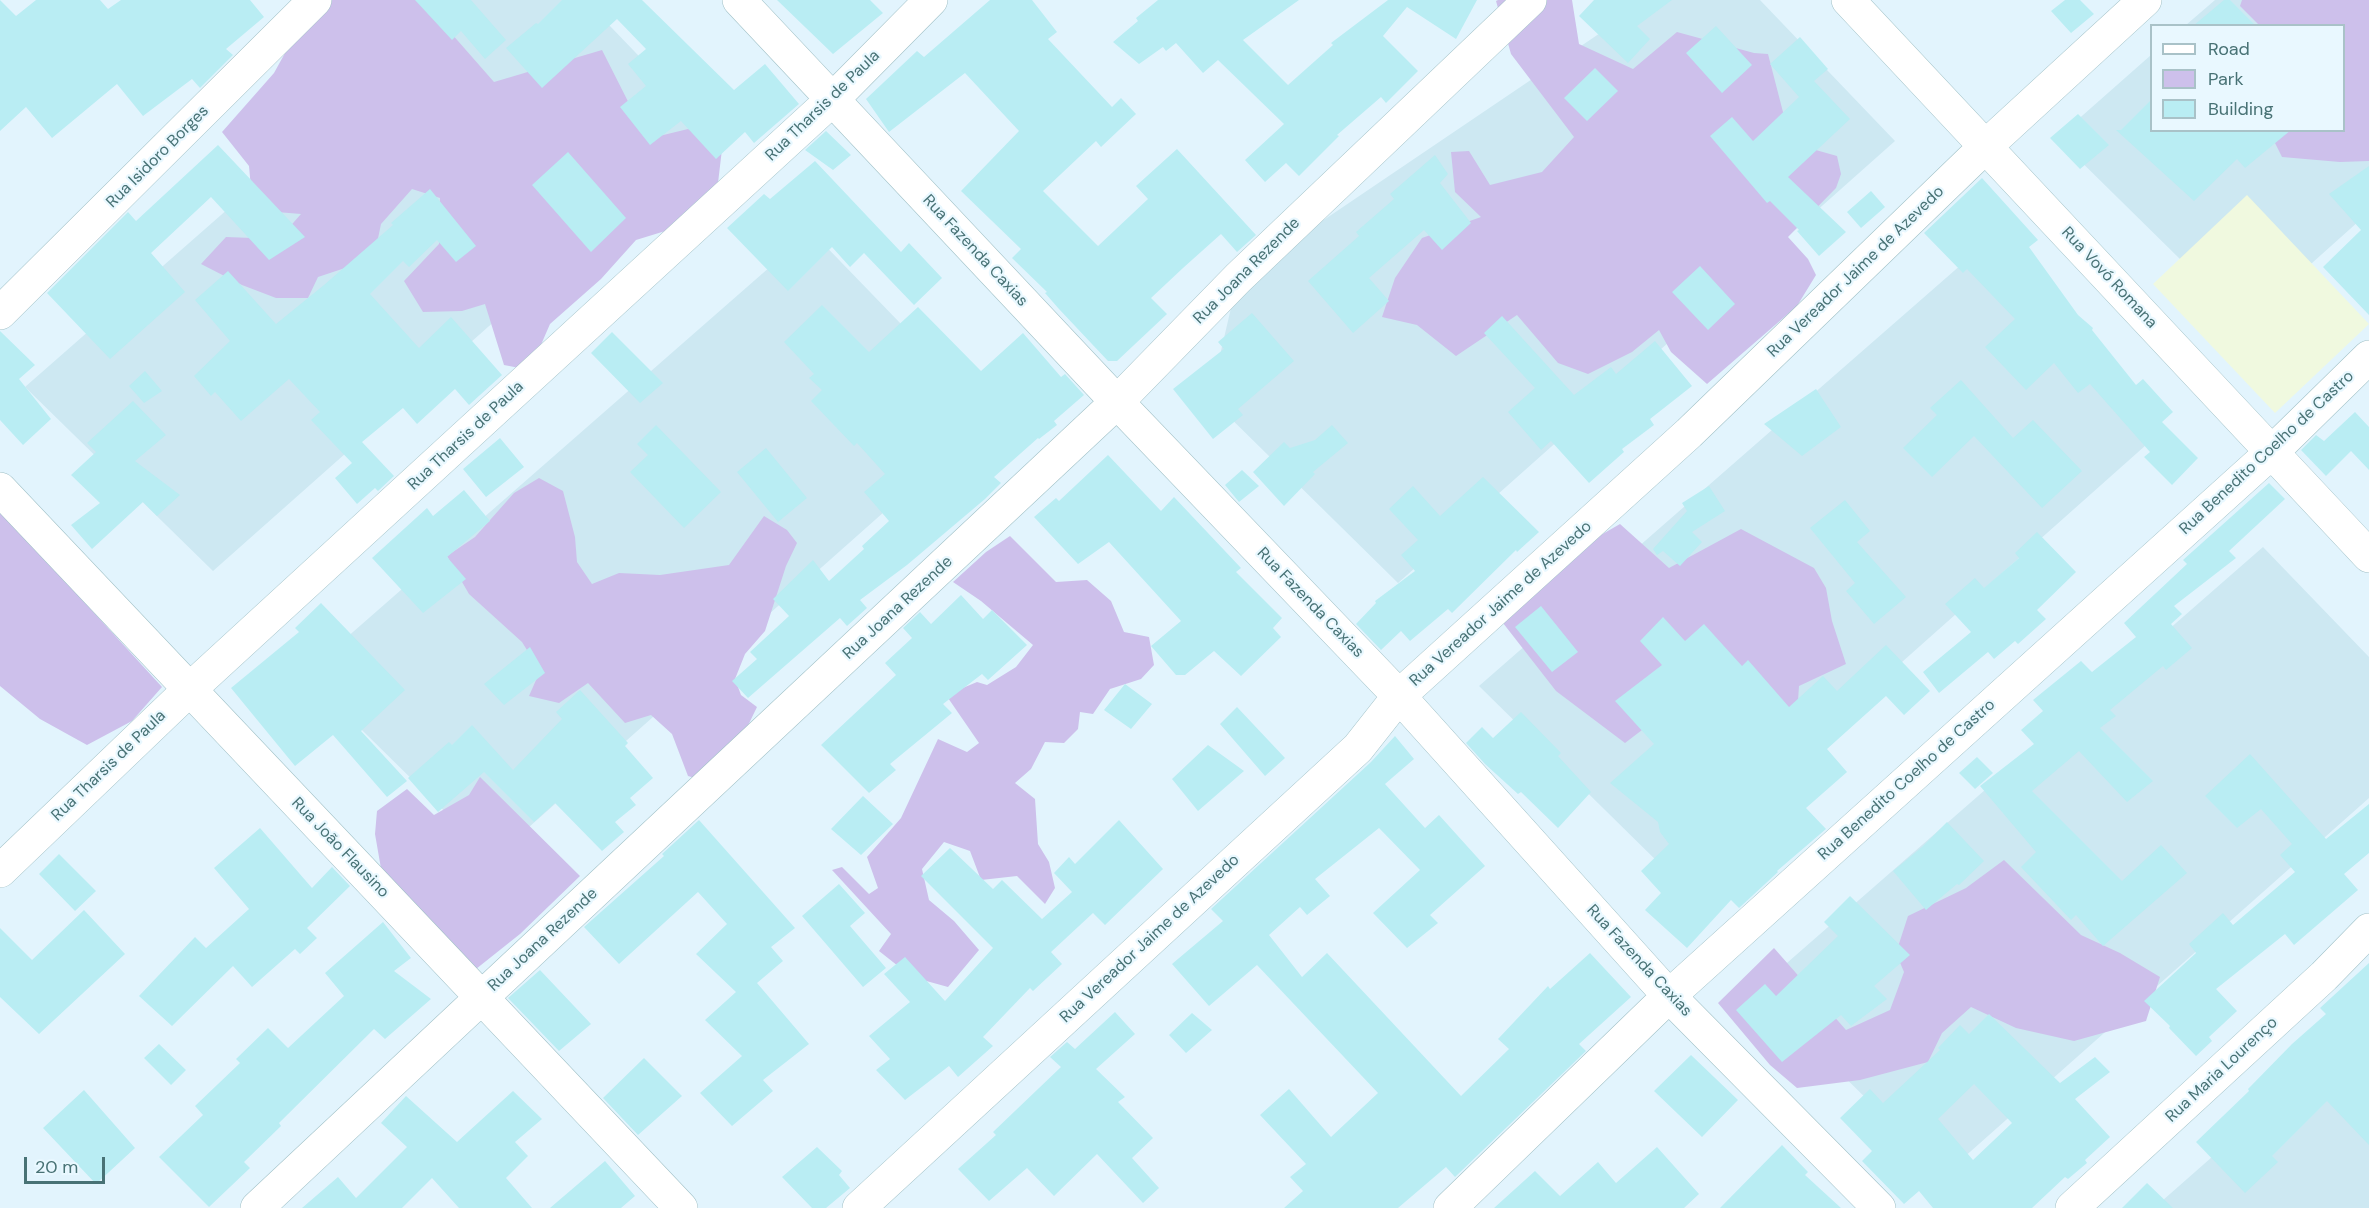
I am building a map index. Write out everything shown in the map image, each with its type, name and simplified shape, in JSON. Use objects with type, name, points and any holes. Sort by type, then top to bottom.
[{"type":"street","name":"Rua Isidoro Borges","points":[[0,314],[315,0]]},
{"type":"street","name":"Rua Fazenda Caxias","points":[[739,0],[1117,402],[1399,696],[1669,996],[1879,1208]]},
{"type":"street","name":"Rua Tharsis de Paula","points":[[0,871],[189,690],[833,99],[931,0]]},
{"type":"street","name":"Rua Joana Rezende","points":[[258,1208],[1117,402],[1238,278],[1530,0]]},
{"type":"street","name":"Rua Vovó Romana","points":[[1848,0],[2369,556]]},
{"type":"street","name":"Rua Vereador Jaime de Azevedo","points":[[859,1208],[1358,747],[1399,696],[1689,434],[1985,147],[2145,0]]},
{"type":"street","name":"Rua Benedito Coelho de Castro","points":[[1450,1208],[1669,996],[2272,451],[2369,357]]},
{"type":"street","name":"Rua João Flausino","points":[[0,489],[681,1208]]},
{"type":"street","name":"Rua Maria Lourenço","points":[[2072,1208],[2324,976],[2369,930]]},
{"type":"shaded area","points":[[466,0],[585,0],[710,130],[213,571],[25,387]]},
{"type":"shaded area","points":[[1649,0],[1760,0],[1895,141],[1398,583],[1210,398],[1238,278]]},
{"type":"shaded area","points":[[2215,0],[2369,0],[2369,212],[2245,323],[2057,138],[2150,56],[2150,132],[2345,132],[2345,24],[2187,24]]},
{"type":"shaded area","points":[[2247,195],[2369,324],[2275,413],[2153,284]]},
{"type":"shaded area","points":[[811,231],[991,417],[493,859],[305,674]]},
{"type":"shaded area","points":[[1986,243],[2164,429],[1667,871],[1479,686]]},
{"type":"shaded area","points":[[2263,547],[2369,657],[2369,798],[1944,1175],[1756,990]]},
{"type":"shaded area","points":[[2369,1019],[2369,1208],[2154,1208]]},
{"type":"green space","points":[[329,0],[422,0],[494,82],[602,50],[647,139],[688,129],[722,149],[718,183],[675,228],[636,240],[601,279],[550,324],[530,370],[504,365],[485,304],[462,311],[423,312],[404,281],[439,244],[440,198],[412,189],[381,224],[376,248],[345,268],[318,277],[308,298],[276,298],[242,285],[201,264],[226,237],[279,239],[301,214],[253,210],[249,166],[222,132],[274,73],[295,35]]},
{"type":"green space","points":[[1572,0],[1579,44],[1633,69],[1677,32],[1754,53],[1768,54],[1791,143],[1837,156],[1841,174],[1836,188],[1788,237],[1808,259],[1816,275],[1797,306],[1707,384],[1671,352],[1659,330],[1632,352],[1588,374],[1558,363],[1517,315],[1456,356],[1417,325],[1382,317],[1395,278],[1422,238],[1481,217],[1455,192],[1451,152],[1469,151],[1490,185],[1542,172],[1574,137],[1511,54],[1496,1]]},
{"type":"green space","points":[[2242,0],[2369,0],[2369,161],[2340,162],[2282,157],[2270,132],[2345,132],[2345,24],[2258,24],[2240,6]]},
{"type":"green space","points":[[539,478],[563,491],[575,537],[577,562],[592,584],[619,573],[660,575],[729,565],[764,516],[787,530],[797,543],[786,566],[765,631],[745,654],[735,679],[741,695],[757,707],[737,748],[705,781],[688,776],[672,734],[651,715],[625,723],[588,683],[559,703],[529,696],[540,671],[522,642],[469,594],[447,556],[475,537],[514,493]]},
{"type":"green space","points":[[0,510],[162,687],[132,721],[87,745],[40,719],[0,686]]},
{"type":"green space","points":[[1620,524],[1669,568],[1741,529],[1814,568],[1826,588],[1832,621],[1846,664],[1799,686],[1797,715],[1693,691],[1625,743],[1556,691],[1503,623],[1587,543]]},
{"type":"green space","points":[[1010,536],[1056,582],[1087,580],[1111,601],[1124,632],[1149,637],[1154,665],[1141,679],[1110,689],[1093,714],[1080,712],[1078,729],[1064,743],[1045,742],[1031,769],[1015,783],[1035,799],[1038,844],[1049,862],[1055,888],[1045,904],[1017,876],[981,880],[970,851],[944,842],[922,869],[929,900],[954,921],[979,950],[948,987],[912,977],[879,951],[891,934],[832,870],[842,867],[869,894],[878,888],[867,857],[901,818],[938,739],[967,752],[979,743],[946,695],[977,682],[987,685],[1016,667],[1033,645],[981,601],[953,582],[986,552]]},
{"type":"green space","points":[[480,777],[580,876],[520,934],[476,969],[383,880],[375,834],[377,811],[407,789],[434,815],[469,795]]},
{"type":"green space","points":[[2004,860],[2081,935],[2120,953],[2160,977],[2146,1021],[2074,1041],[2016,1028],[1971,1007],[1942,1033],[1928,1062],[1860,1080],[1797,1088],[1770,1065],[1718,1003],[1774,948],[1846,1030],[1890,1010],[1904,972],[1896,953],[1908,916],[1966,888]]},
{"type":"building","points":[[0,0],[16,16],[36,0],[100,0],[108,9],[121,0],[250,0],[264,17],[226,49],[233,55],[200,88],[192,79],[143,116],[117,84],[52,138],[26,107],[0,131]]},
{"type":"building","points":[[415,0],[471,0],[506,40],[485,59],[461,31],[452,40]]},
{"type":"building","points":[[562,0],[642,0],[734,90],[765,64],[799,104],[754,143],[745,132],[716,159],[681,121],[650,145],[620,107],[646,86],[628,64],[646,49],[617,19],[542,88],[506,48],[536,23],[538,24]]},
{"type":"building","points":[[777,0],[870,0],[883,13],[833,54]]},
{"type":"building","points":[[990,0],[1032,0],[1057,32],[1048,39],[1112,107],[1121,98],[1136,114],[1101,147],[1096,141],[1043,191],[1098,246],[1148,199],[1136,186],[1177,149],[1256,235],[1237,252],[1221,234],[1183,268],[1151,298],[1167,314],[1117,361],[1108,361],[1059,309],[1045,293],[1047,292],[1012,258],[1021,249],[961,191],[1019,131],[965,73],[889,132],[866,99],[917,51],[924,57]]},
{"type":"building","points":[[1158,0],[1299,0],[1243,40],[1288,85],[1333,45],[1331,43],[1388,0],[1477,0],[1456,39],[1407,7],[1383,36],[1418,71],[1386,103],[1381,97],[1337,135],[1339,136],[1299,176],[1286,163],[1265,182],[1245,160],[1284,124],[1218,60],[1203,73],[1176,43],[1166,51],[1163,47],[1139,64],[1113,42],[1138,21],[1136,18]]},
{"type":"building","points":[[1594,0],[1672,0],[1637,26],[1650,39],[1628,63],[1579,16]]},
{"type":"building","points":[[2065,0],[2080,0],[2094,14],[2071,33],[2051,11]]},
{"type":"building","points":[[2224,0],[2230,0],[2254,24],[2195,24]]},
{"type":"building","points":[[1716,26],[1752,65],[1722,93],[1686,53]]},
{"type":"building","points":[[1800,37],[1828,69],[1814,81],[1850,119],[1788,177],[1846,232],[1819,256],[1797,231],[1799,230],[1770,201],[1767,203],[1710,136],[1732,117],[1753,141],[1799,97],[1770,64]]},
{"type":"building","points":[[1595,68],[1618,91],[1587,121],[1564,98]]},
{"type":"building","points":[[2150,101],[2150,132],[2289,132],[2245,168],[2237,159],[2194,201],[2116,130],[2121,130]]},
{"type":"building","points":[[2078,114],[2109,145],[2080,169],[2050,138]]},
{"type":"building","points":[[826,131],[851,155],[833,170],[805,150]]},
{"type":"building","points":[[218,145],[305,237],[269,260],[211,197],[151,253],[185,292],[110,359],[47,293],[128,212],[136,221]]},
{"type":"building","points":[[568,152],[626,218],[591,252],[532,185]]},
{"type":"building","points":[[1435,155],[1448,174],[1440,183],[1471,223],[1442,250],[1424,230],[1369,278],[1389,301],[1353,333],[1308,281],[1359,236],[1356,232],[1394,199],[1390,194]]},
{"type":"building","points":[[815,161],[901,252],[909,243],[942,278],[914,305],[864,253],[850,267],[832,247],[788,291],[727,228],[764,194],[770,199]]},
{"type":"building","points":[[2369,166],[2369,315],[2323,267],[2361,230],[2329,194]]},
{"type":"building","points":[[1982,178],[2038,240],[2029,247],[2078,315],[2093,328],[2092,330],[2136,385],[2143,379],[2173,412],[2162,422],[2198,458],[2172,485],[2144,457],[2150,452],[2090,384],[2078,393],[2054,363],[2026,390],[1985,347],[2015,319],[1967,269],[1963,273],[1924,233]]},
{"type":"building","points":[[430,189],[476,246],[456,262],[437,240],[409,267],[403,261],[370,294],[419,348],[451,317],[502,375],[469,405],[455,389],[417,424],[403,408],[362,442],[394,476],[378,491],[375,488],[357,504],[335,478],[352,463],[311,420],[320,412],[289,379],[241,421],[215,392],[211,396],[194,376],[230,341],[195,300],[228,271],[276,324],[393,225],[391,223]]},
{"type":"building","points":[[1871,191],[1885,207],[1861,228],[1847,212]]},
{"type":"building","points":[[1700,266],[1735,304],[1708,330],[1672,292]]},
{"type":"building","points":[[822,305],[869,352],[918,307],[981,371],[1023,333],[1061,377],[1065,374],[1084,395],[1054,421],[1057,425],[1038,438],[994,477],[1001,483],[985,499],[907,565],[860,600],[867,608],[847,626],[840,618],[748,698],[732,681],[757,659],[750,652],[789,616],[773,599],[813,560],[829,581],[864,549],[862,546],[889,521],[864,492],[885,474],[857,443],[854,446],[811,401],[822,390],[809,378],[814,374],[784,342]]},
{"type":"building","points":[[1252,313],[1294,361],[1238,409],[1243,415],[1213,439],[1173,389],[1224,349],[1218,342]]},
{"type":"building","points":[[1502,316],[1574,395],[1611,367],[1616,374],[1655,341],[1692,386],[1650,419],[1654,425],[1622,449],[1624,452],[1589,483],[1551,441],[1541,450],[1508,412],[1535,388],[1484,333]]},
{"type":"building","points":[[0,331],[35,365],[19,379],[51,419],[23,445],[0,420]]},
{"type":"building","points":[[612,332],[663,383],[640,403],[591,353]]},
{"type":"building","points":[[145,371],[162,391],[144,403],[129,386]]},
{"type":"building","points":[[1961,380],[2013,438],[2033,420],[2082,471],[2042,508],[1974,436],[1932,477],[1903,448],[1937,415],[1930,408]]},
{"type":"building","points":[[1816,389],[1841,427],[1802,456],[1764,424]]},
{"type":"building","points":[[133,401],[166,435],[135,461],[180,495],[157,516],[143,502],[92,549],[71,525],[100,503],[71,475],[96,452],[87,443]]},
{"type":"building","points":[[2355,412],[2369,427],[2369,470],[2351,451],[2326,476],[2301,450],[2316,435],[2324,441]]},
{"type":"building","points":[[656,425],[721,492],[684,528],[630,472],[648,455],[637,444]]},
{"type":"building","points":[[1332,425],[1348,443],[1313,472],[1315,474],[1284,506],[1253,472],[1284,442],[1290,448],[1315,440]]},
{"type":"building","points":[[500,438],[524,467],[486,497],[463,469]]},
{"type":"building","points":[[766,448],[807,498],[778,522],[737,472]]},
{"type":"building","points":[[1108,455],[1161,511],[1174,497],[1241,568],[1236,572],[1282,618],[1273,628],[1281,637],[1241,676],[1214,651],[1185,675],[1176,675],[1151,646],[1181,621],[1109,542],[1078,564],[1034,517],[1056,498],[1059,501]]},
{"type":"building","points":[[1242,470],[1259,486],[1239,502],[1225,485]]},
{"type":"building","points":[[1483,477],[1539,532],[1517,552],[1516,550],[1452,613],[1448,609],[1410,641],[1401,631],[1381,650],[1356,624],[1376,603],[1375,601],[1415,571],[1401,555],[1418,540],[1389,509],[1413,486],[1440,516]]},
{"type":"building","points":[[2269,483],[2285,499],[2229,551],[2236,558],[2174,606],[2182,614],[2171,624],[2192,648],[2166,670],[2163,666],[2110,710],[2116,716],[2100,728],[2153,781],[2127,802],[2079,751],[2032,791],[2122,881],[2161,845],[2187,873],[2103,946],[2076,915],[2071,920],[2021,867],[2036,852],[1980,786],[2034,744],[2021,730],[2043,711],[2033,700],[2081,661],[2092,672],[2136,637],[2124,623],[2187,564],[2183,560]]},
{"type":"building","points":[[1709,486],[1725,511],[1692,532],[1702,542],[1680,566],[1663,551],[1657,555],[1653,549],[1687,511],[1682,503]]},
{"type":"building","points":[[464,490],[490,521],[447,557],[466,579],[423,613],[372,558],[427,508],[433,516]]},
{"type":"building","points":[[1845,500],[1870,531],[1857,542],[1906,597],[1874,624],[1846,591],[1855,583],[1810,528]]},
{"type":"building","points":[[2037,532],[2076,572],[2037,610],[2046,619],[2018,644],[2015,641],[1994,659],[1988,652],[1939,693],[1923,672],[1971,632],[1945,604],[1975,578],[1984,588],[2019,558],[2015,553]]},
{"type":"building","points":[[961,595],[983,619],[992,610],[1027,645],[988,680],[982,674],[943,704],[952,713],[890,764],[896,770],[869,793],[821,745],[896,675],[885,663],[912,638],[903,628],[920,612],[931,624]]},
{"type":"building","points":[[321,603],[405,690],[361,731],[407,781],[387,797],[333,735],[295,766],[231,688],[299,632],[295,628]]},
{"type":"building","points":[[1541,606],[1578,652],[1552,672],[1515,627]]},
{"type":"building","points":[[1663,617],[1685,641],[1704,624],[1742,666],[1748,660],[1789,707],[1823,676],[1837,691],[1886,645],[1930,691],[1904,715],[1886,696],[1827,749],[1847,772],[1806,808],[1826,829],[1777,871],[1739,908],[1731,900],[1687,948],[1645,910],[1661,893],[1641,871],[1669,844],[1660,832],[1658,822],[1610,783],[1654,744],[1615,701],[1662,665],[1640,641]]},
{"type":"building","points":[[530,647],[545,673],[504,705],[484,684]]},
{"type":"building","points":[[1125,684],[1152,704],[1131,729],[1104,710]]},
{"type":"building","points":[[580,690],[628,743],[625,746],[653,778],[630,798],[636,805],[615,822],[624,832],[602,851],[555,803],[534,822],[484,772],[438,812],[408,778],[449,742],[452,745],[472,725],[513,770],[562,719],[556,712]]},
{"type":"building","points":[[1237,707],[1285,758],[1265,776],[1220,724]]},
{"type":"building","points":[[1521,712],[1561,753],[1558,756],[1591,792],[1558,828],[1521,792],[1518,794],[1485,764],[1466,743],[1482,727],[1493,738]]},
{"type":"building","points":[[1395,736],[1414,759],[1385,784],[1425,828],[1439,815],[1485,866],[1430,915],[1438,923],[1407,948],[1373,913],[1420,870],[1379,828],[1315,879],[1330,896],[1307,915],[1300,907],[1269,935],[1302,977],[1327,953],[1461,1096],[1509,1049],[1498,1039],[1548,986],[1550,989],[1590,953],[1631,997],[1579,1044],[1586,1051],[1455,1177],[1446,1167],[1398,1208],[1284,1208],[1303,1191],[1290,1177],[1306,1164],[1260,1115],[1289,1089],[1331,1137],[1378,1093],[1257,965],[1209,1006],[1172,964],[1223,921],[1211,909],[1371,762]]},
{"type":"building","points":[[1208,745],[1244,771],[1198,811],[1172,779]]},
{"type":"building","points":[[2250,754],[2326,839],[2369,804],[2369,853],[2344,874],[2358,890],[2294,945],[2285,934],[2216,989],[2237,1011],[2209,1037],[2212,1041],[2196,1056],[2144,1001],[2196,953],[2189,944],[2223,913],[2233,925],[2295,872],[2280,855],[2292,844],[2261,809],[2237,828],[2205,796]]},
{"type":"building","points":[[1977,757],[1993,773],[1975,789],[1959,773]]},
{"type":"building","points":[[863,796],[893,824],[861,855],[831,829]]},
{"type":"building","points":[[699,820],[795,928],[771,947],[783,961],[757,983],[809,1044],[763,1080],[773,1091],[732,1126],[700,1093],[742,1056],[705,1020],[736,992],[696,954],[727,924],[698,892],[619,964],[584,927],[664,856],[662,854]]},
{"type":"building","points":[[1119,820],[1163,869],[1105,925],[1093,913],[1051,952],[1062,964],[1033,991],[1030,988],[983,1037],[993,1046],[958,1077],[949,1066],[905,1100],[876,1070],[890,1059],[869,1036],[910,1002],[884,974],[905,957],[945,1001],[993,948],[921,876],[950,848],[993,889],[1002,880],[1042,919],[1072,892],[1054,873],[1069,857],[1075,864]]},
{"type":"building","points":[[1947,822],[1984,861],[1959,885],[1957,884],[1926,910],[1893,871]]},
{"type":"building","points":[[260,828],[312,888],[332,867],[350,886],[307,928],[317,938],[300,954],[295,949],[252,987],[233,966],[172,1026],[139,996],[195,937],[206,948],[249,909],[214,868]]},
{"type":"building","points":[[59,854],[96,891],[75,911],[39,874]]},
{"type":"building","points":[[839,884],[865,913],[850,926],[886,968],[863,987],[802,916]]},
{"type":"building","points":[[1850,896],[1910,955],[1874,986],[1887,999],[1851,1026],[1841,1015],[1782,1062],[1736,1010],[1765,984],[1776,996],[1838,936],[1824,922]]},
{"type":"building","points":[[84,910],[125,954],[39,1034],[0,997],[0,928],[32,960]]},
{"type":"building","points":[[383,922],[411,958],[394,971],[431,999],[385,1039],[374,1029],[279,1123],[281,1126],[244,1162],[250,1168],[209,1207],[159,1157],[203,1115],[195,1106],[240,1063],[236,1059],[268,1028],[288,1048],[344,996],[325,973]]},
{"type":"building","points":[[2369,963],[2369,1145],[2327,1101],[2272,1156],[2278,1162],[2245,1193],[2196,1142],[2249,1091],[2248,1089],[2292,1044],[2326,1014],[2320,1008]]},
{"type":"building","points":[[540,970],[591,1024],[559,1051],[508,998]]},
{"type":"building","points":[[1115,1012],[1135,1034],[1096,1069],[1125,1097],[1118,1102],[1153,1138],[1132,1158],[1159,1188],[1143,1203],[1097,1154],[1054,1196],[1027,1168],[989,1201],[958,1169],[996,1135],[993,1132],[1061,1067],[1050,1057],[1067,1042],[1075,1049]]},
{"type":"building","points":[[1192,1013],[1212,1030],[1186,1053],[1169,1035]]},
{"type":"building","points":[[1989,1014],[2060,1083],[2095,1057],[2110,1072],[2075,1099],[2110,1137],[2085,1160],[2087,1163],[2068,1179],[2065,1177],[2032,1208],[1933,1208],[1919,1191],[1904,1204],[1862,1161],[1872,1151],[1840,1118],[1870,1089],[1883,1103],[1940,1050],[1938,1048],[1960,1025],[1969,1034]],"holes":[[[1974,1084],[2012,1123],[1973,1160],[1938,1119]]]},
{"type":"building","points":[[159,1044],[186,1070],[171,1085],[144,1058]]},
{"type":"building","points":[[1691,1055],[1738,1100],[1702,1137],[1654,1091]]},
{"type":"building","points":[[644,1058],[682,1096],[638,1135],[603,1098]]},
{"type":"building","points":[[84,1090],[135,1148],[96,1184],[43,1128]]},
{"type":"building","points":[[513,1091],[542,1119],[515,1142],[528,1156],[506,1178],[532,1208],[459,1208],[432,1178],[402,1208],[302,1208],[338,1177],[356,1198],[407,1147],[381,1123],[406,1096],[457,1142]]},
{"type":"building","points":[[1782,1145],[1808,1172],[1805,1175],[1841,1208],[1720,1208]]},
{"type":"building","points":[[817,1147],[842,1171],[839,1175],[850,1188],[826,1208],[812,1208],[782,1177]]},
{"type":"building","points":[[1657,1147],[1699,1194],[1684,1208],[1494,1208],[1535,1171],[1560,1196],[1598,1162],[1616,1183]]},
{"type":"building","points":[[605,1161],[635,1196],[621,1208],[550,1208]]},
{"type":"building","points":[[2147,1183],[2173,1208],[2122,1208]]}]
